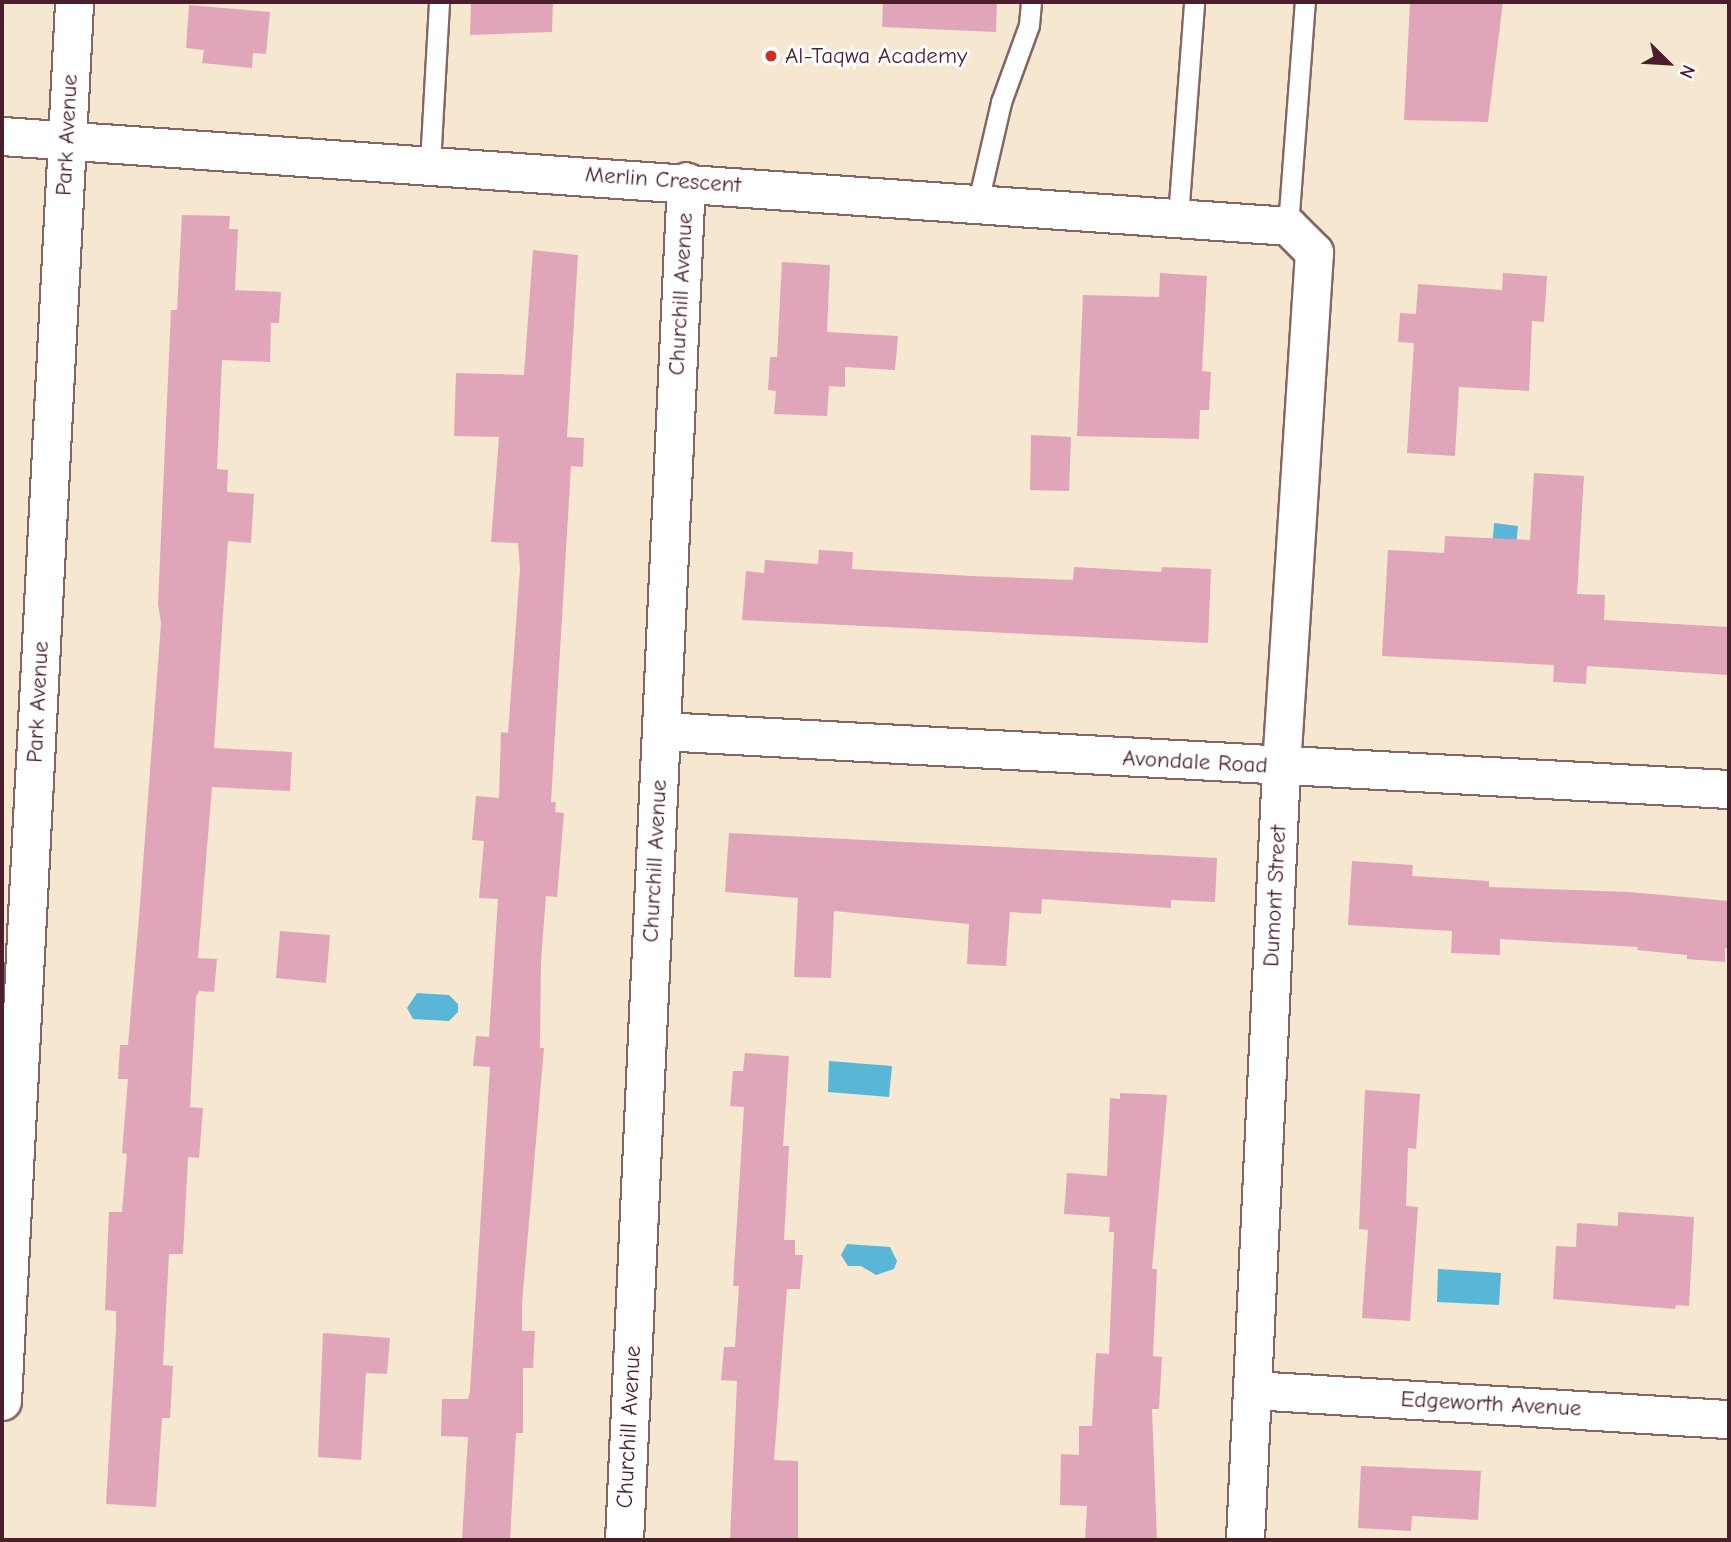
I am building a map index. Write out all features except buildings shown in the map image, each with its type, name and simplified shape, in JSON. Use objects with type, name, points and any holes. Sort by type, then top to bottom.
[{"type":"street","name":"Park Avenue","points":[[2,1401],[74,2]]},
{"type":"street","name":"Merlin Crescent","points":[[2,136],[686,181],[1288,226]]},
{"type":"street","name":"Churchill Avenue","points":[[624,1540],[686,181]]},
{"type":"street","name":"Dumont Street","points":[[1245,1540],[1281,767],[1314,251],[1288,226]]},
{"type":"street","name":"Avondale Road","points":[[661,731],[1281,767],[1729,789]]},
{"type":"street","name":"Edgeworth Avenue","points":[[1252,1390],[1729,1419]]},
{"type":"lane","points":[[430,164],[439,2]]},
{"type":"lane","points":[[978,202],[1001,102],[1029,25],[1031,2]]},
{"type":"lane","points":[[1178,217],[1194,2]]},
{"type":"lane","points":[[1288,226],[1305,2]]},
{"type":"water","points":[[1494,523],[1518,526],[1514,568],[1491,566]]},
{"type":"water","points":[[417,993],[449,995],[458,1004],[458,1012],[449,1021],[413,1019],[407,1008]]},
{"type":"water","points":[[829,1061],[892,1066],[889,1097],[828,1092]]},
{"type":"water","points":[[847,1244],[890,1247],[897,1261],[894,1269],[876,1275],[861,1266],[848,1266],[841,1255]]},
{"type":"water","points":[[1438,1269],[1501,1273],[1499,1305],[1437,1302]]},
{"type":"place","name":"Al-Taqwa Academy","points":[[771,56]]}]
